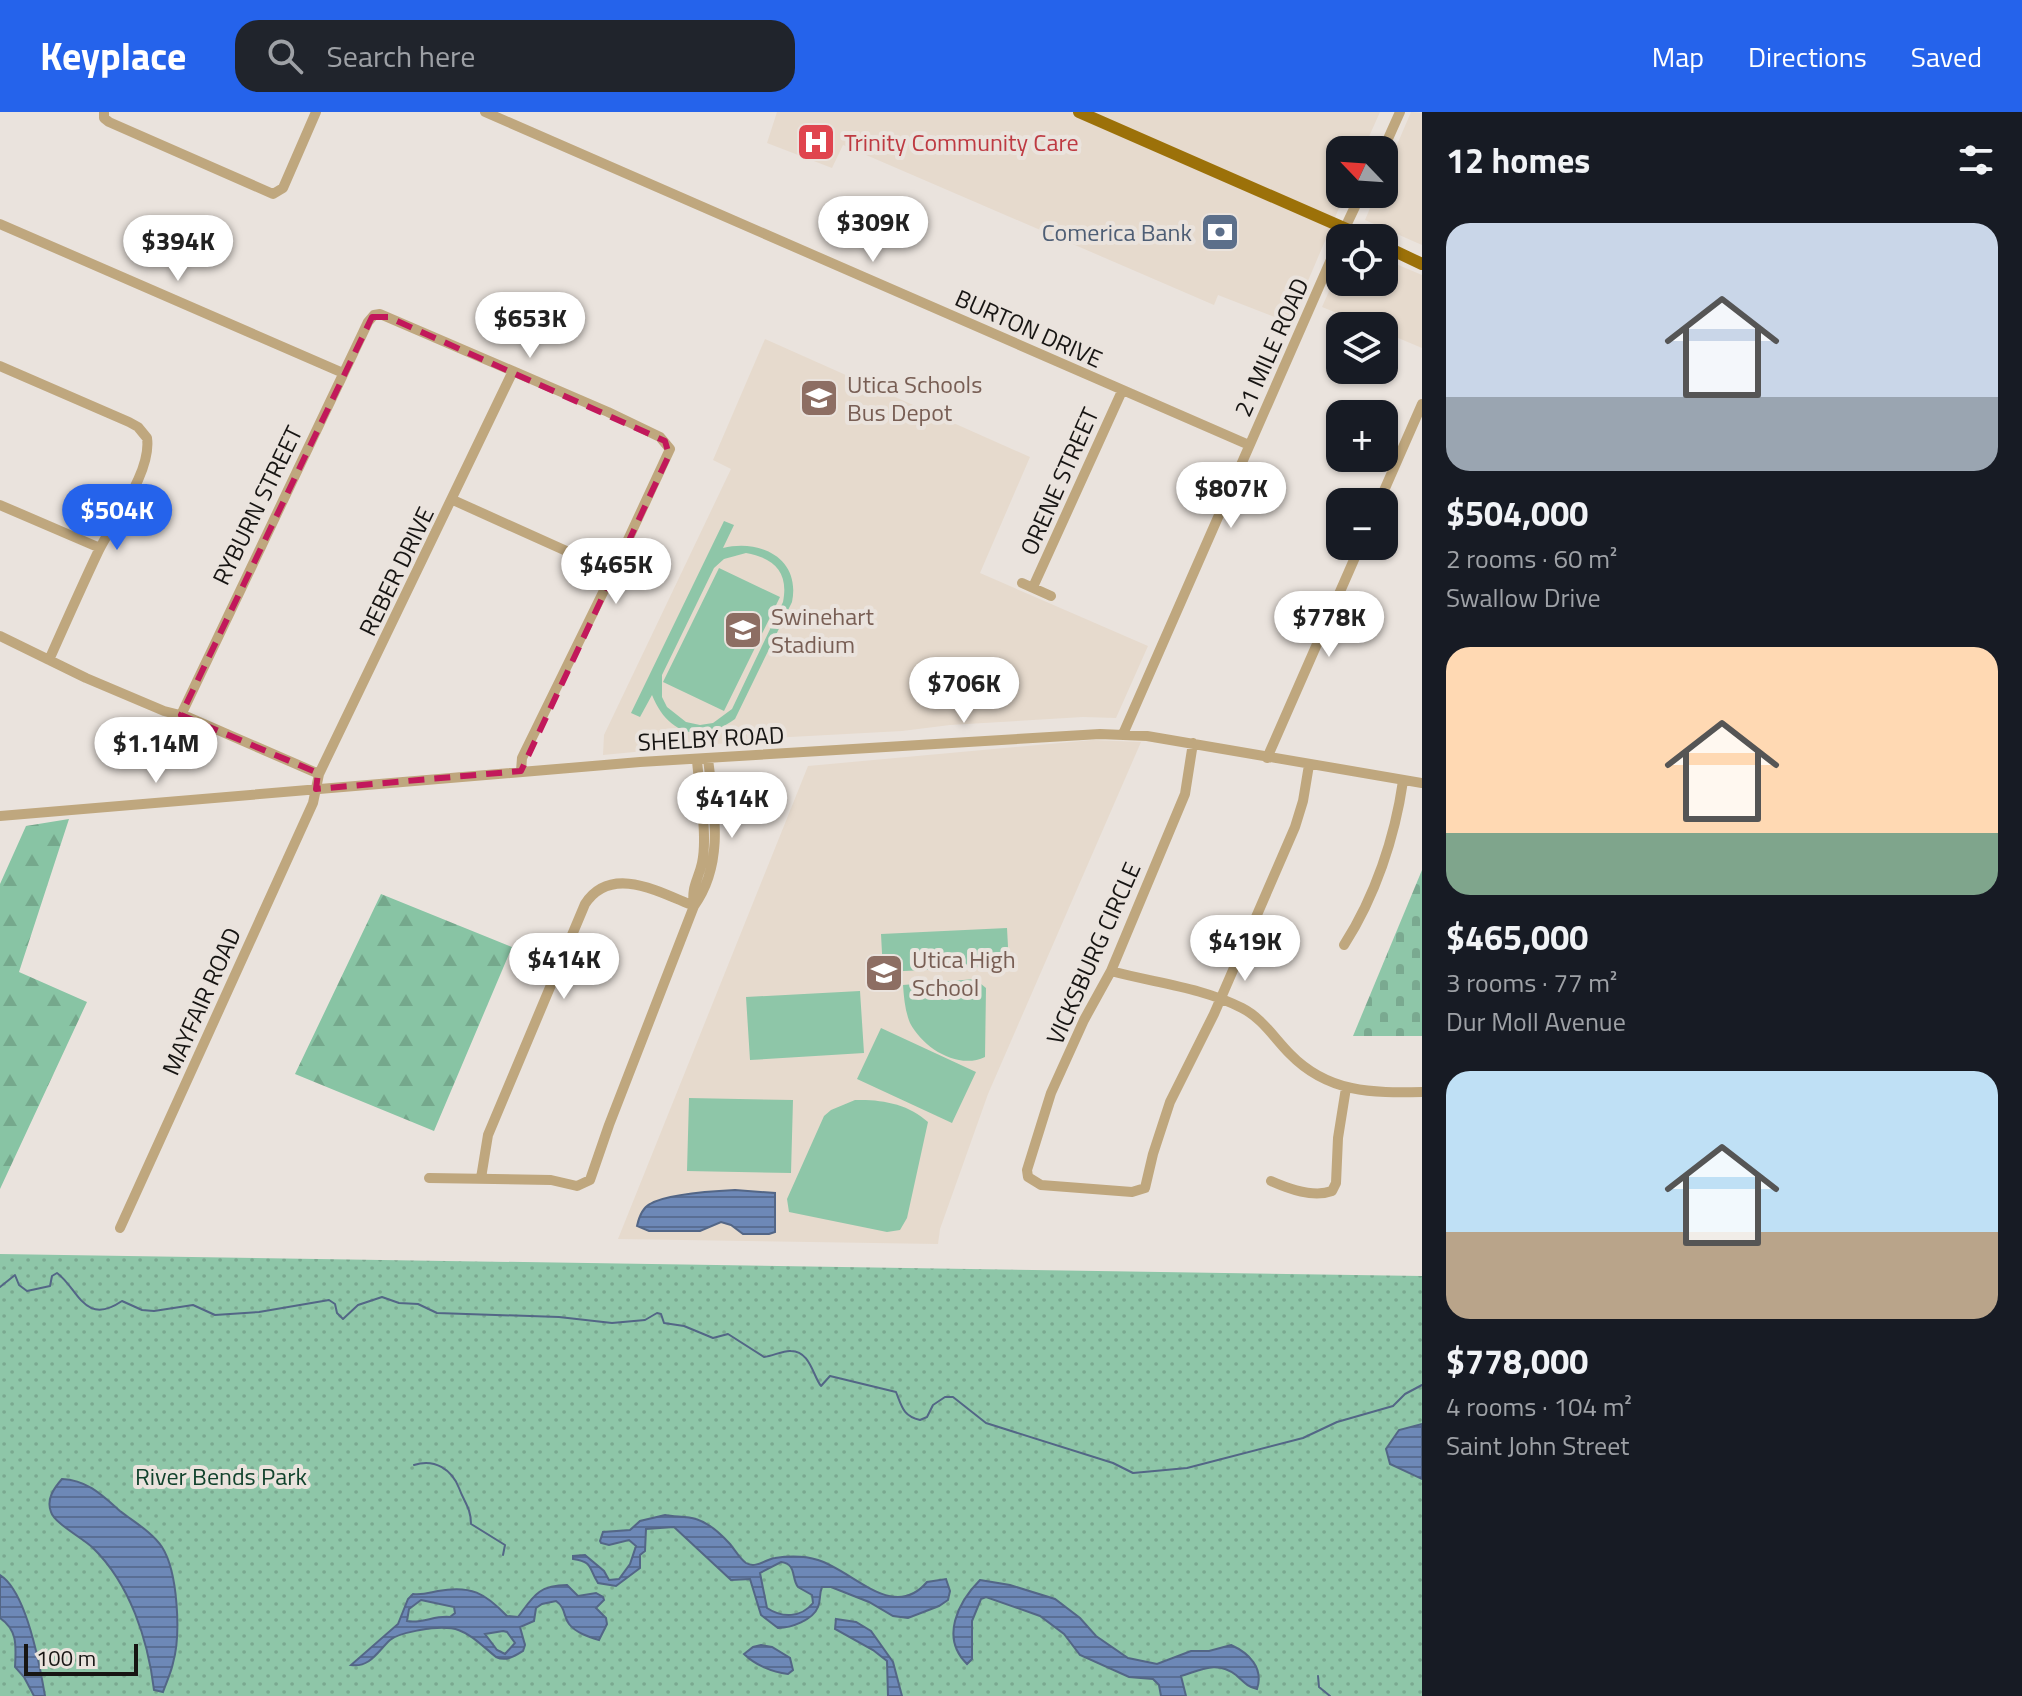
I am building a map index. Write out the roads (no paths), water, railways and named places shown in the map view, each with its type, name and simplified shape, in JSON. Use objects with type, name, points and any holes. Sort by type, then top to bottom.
[{"type":"main road","points":[[1079,112],[1326,228]]},
{"type":"main road","points":[[1398,253],[1422,264]]},
{"type":"street","points":[[104,115],[270,193],[277,193],[283,188],[316,112]]},
{"type":"street","name":"BURTON DRIVE","points":[[485,112],[1249,445]]},
{"type":"street","points":[[1389,136],[1400,112]]},
{"type":"street","points":[[0,224],[343,373]]},
{"type":"street","name":"21 MILE ROAD","points":[[1123,734],[1326,271]]},
{"type":"street","name":"RYBURN STREET","points":[[181,715],[343,373],[374,315],[388,317],[513,371]]},
{"type":"street","points":[[0,366],[129,422],[147,438],[146,458],[100,548],[49,660]]},
{"type":"street","points":[[513,371],[654,434],[668,445],[669,455],[522,758],[521,771]]},
{"type":"street","name":"REBER DRIVE","points":[[316,789],[319,774],[513,371]]},
{"type":"street","name":"ORENE STREET","points":[[1051,596],[1028,585],[1122,391]]},
{"type":"street","points":[[1385,488],[1421,410]]},
{"type":"street","points":[[453,500],[613,572]]},
{"type":"street","points":[[0,505],[100,548]]},
{"type":"street","points":[[1267,758],[1354,560]]},
{"type":"street","points":[[0,636],[86,678],[319,774]]},
{"type":"street","name":"SHELBY ROAD","points":[[0,816],[521,771],[906,744],[1123,734],[1193,743],[1422,783]]},
{"type":"street","name":"VICKSBURG CIRCLE","points":[[1193,743],[1185,794],[1111,971],[1084,1020],[1045,1108],[1027,1165],[1028,1177],[1041,1185],[1058,1188],[1132,1192],[1145,1188],[1170,1102],[1221,999]]},
{"type":"street","points":[[429,1178],[551,1180],[577,1186],[587,1183],[593,1174],[694,906],[704,892],[713,866],[715,838],[702,760]]},
{"type":"street","points":[[694,906],[692,890],[702,863],[702,760]]},
{"type":"street","points":[[1221,999],[1295,827],[1309,765]]},
{"type":"street","points":[[1344,945],[1355,927],[1387,851],[1403,781]]},
{"type":"street","name":"MAYFAIR ROAD","points":[[120,1228],[313,803],[316,789]]},
{"type":"street","points":[[703,838],[715,838]]},
{"type":"street","points":[[481,1178],[484,1146],[493,1121],[592,894],[607,884],[620,883],[659,892],[694,906]]},
{"type":"street","points":[[1111,971],[1182,986],[1221,999],[1254,1015],[1297,1060],[1346,1088],[1422,1092]]},
{"type":"street","points":[[1271,1181],[1299,1191],[1332,1191],[1336,1183],[1338,1138],[1346,1088]]},
{"type":"water","points":[[735,1190],[775,1193],[775,1232],[743,1234],[721,1222],[700,1231],[649,1231],[637,1226],[645,1208],[658,1201]]},
{"type":"water","points":[[1422,1424],[1422,1479],[1390,1464],[1386,1449],[1399,1430]]},
{"type":"water","points":[[62,1479],[87,1485],[162,1547],[175,1587],[177,1637],[172,1667],[163,1692],[154,1690],[142,1633],[117,1578],[93,1548],[51,1512],[50,1498]]},
{"type":"water","points":[[665,1515],[696,1519],[719,1533],[750,1565],[780,1557],[813,1559],[887,1596],[901,1597],[914,1593],[927,1582],[946,1579],[950,1591],[948,1600],[908,1618],[893,1616],[869,1602],[831,1587],[822,1587],[818,1607],[811,1616],[795,1625],[778,1628],[761,1615],[750,1579],[731,1580],[674,1527],[646,1529],[640,1568],[616,1586],[598,1583],[588,1564],[573,1559],[573,1556],[585,1555],[604,1571],[609,1580],[619,1579],[630,1564],[636,1546],[629,1540],[609,1545],[601,1543],[603,1532],[630,1530],[640,1521]],"holes":[[[781,1562],[792,1568],[798,1587],[812,1595],[813,1603],[803,1612],[791,1615],[767,1608],[760,1573]]]},
{"type":"water","points":[[0,1575],[17,1596],[24,1612],[45,1696],[34,1696],[15,1667],[13,1634],[0,1618]]},
{"type":"water","points":[[980,1580],[1010,1585],[1055,1599],[1080,1618],[1096,1636],[1128,1658],[1157,1664],[1191,1651],[1209,1651],[1231,1645],[1244,1652],[1257,1668],[1257,1689],[1229,1670],[1216,1667],[1181,1676],[1186,1696],[1161,1696],[1159,1685],[1153,1679],[1129,1677],[1080,1655],[1064,1634],[1040,1616],[986,1597],[981,1599],[972,1621],[972,1659],[967,1664],[959,1654],[953,1632],[959,1609]]},
{"type":"water","points":[[567,1585],[578,1596],[596,1593],[603,1597],[604,1600],[596,1608],[606,1618],[607,1624],[599,1640],[572,1627],[556,1601],[536,1608],[534,1621],[520,1627],[525,1645],[523,1651],[510,1658],[496,1657],[462,1632],[434,1628],[396,1636],[369,1661],[351,1665],[398,1624],[413,1594],[469,1590],[484,1596],[507,1616],[518,1617],[537,1594]],"holes":[[[421,1600],[454,1607],[455,1613],[450,1617],[407,1621],[409,1609]],[[503,1631],[515,1643],[505,1654],[497,1650],[485,1634]]]},
{"type":"water","points":[[836,1619],[856,1622],[871,1631],[893,1662],[902,1696],[888,1696],[887,1661],[835,1629]]},
{"type":"water","points":[[761,1645],[772,1647],[790,1658],[793,1670],[788,1674],[770,1670],[744,1654]]},
{"type":"waterway","points":[[0,1287],[15,1275],[19,1285],[27,1291],[50,1286],[52,1276],[57,1273],[90,1308],[109,1308],[122,1301],[142,1310],[154,1311],[193,1305],[215,1315],[259,1312],[329,1300],[335,1304],[337,1313],[343,1319],[358,1305],[382,1297],[399,1303],[418,1304],[437,1313],[559,1317],[612,1323],[645,1320],[657,1313],[661,1314],[664,1323],[684,1326],[713,1338],[728,1334],[764,1357],[785,1351],[797,1352],[807,1359],[821,1386],[830,1376],[896,1392],[904,1410],[914,1418],[920,1420],[927,1417],[933,1405],[945,1397],[953,1397],[986,1423],[1113,1463],[1133,1473],[1187,1468],[1303,1438],[1337,1422],[1393,1406],[1405,1394],[1422,1385]]},
{"type":"waterway","points":[[414,1465],[436,1464],[447,1471],[467,1505],[471,1524],[505,1545],[503,1555]]},
{"type":"waterway","points":[[1318,1676],[1319,1687],[1330,1696]]},
{"type":"place","name":"Trinity Community Care","points":[[816,142]]},
{"type":"place","name":"Comerica Bank","points":[[1220,232]]},
{"type":"place","name":"Utica Schools Bus Depot","points":[[819,398]]},
{"type":"place","name":"Swinehart Stadium","points":[[743,630]]},
{"type":"place","name":"Utica High School","points":[[884,973]]},
{"type":"park label","name":"River Bends Park","points":[[221,1476]]}]
